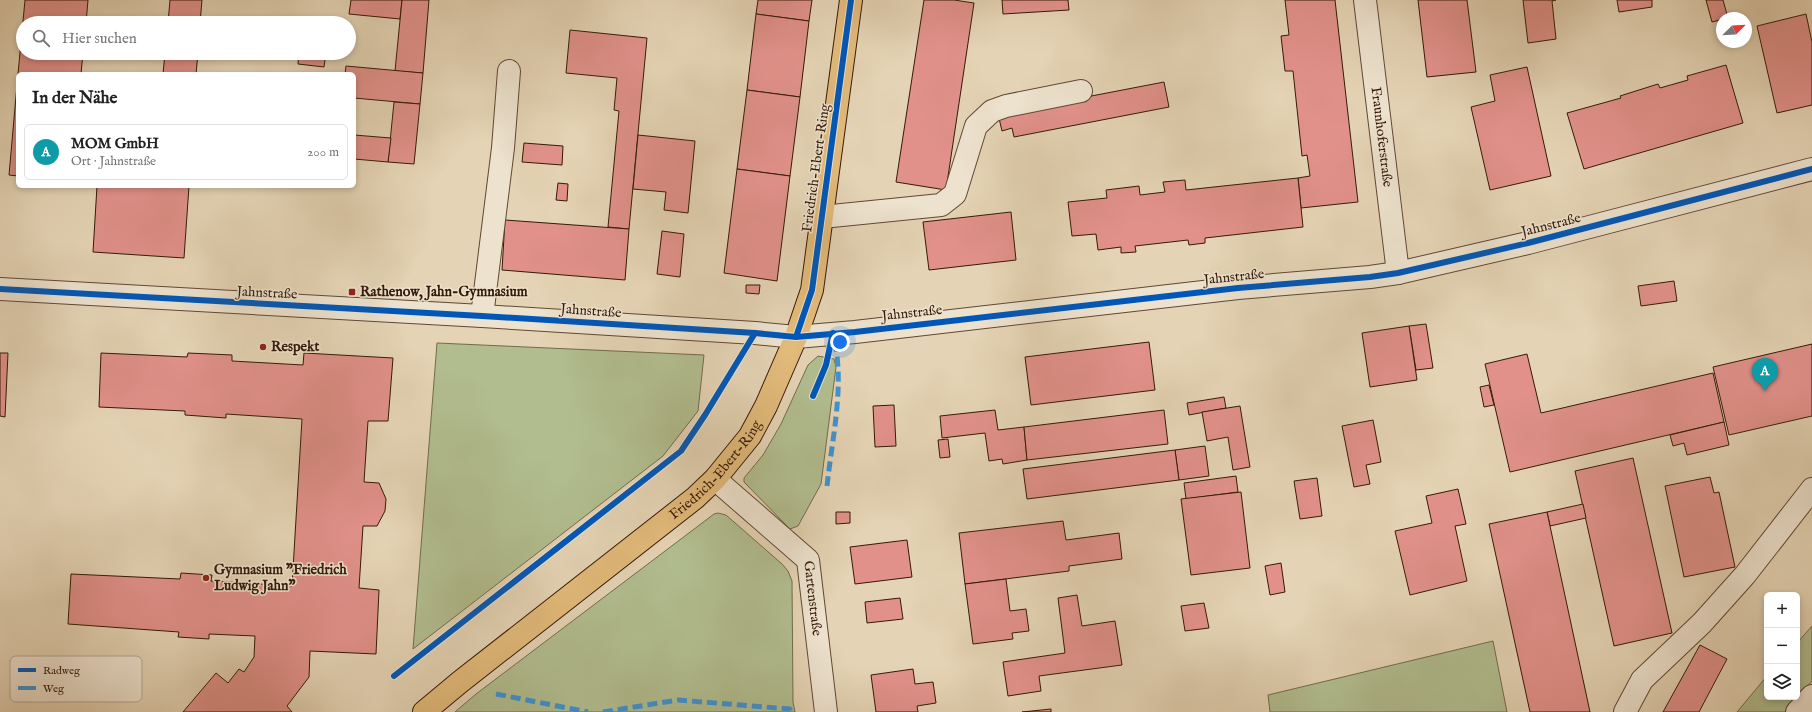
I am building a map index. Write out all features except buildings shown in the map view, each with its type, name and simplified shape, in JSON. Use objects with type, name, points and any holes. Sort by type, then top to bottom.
[{"type":"main road","name":"Friedrich-Ebert-Ring","points":[[424,712],[460,682],[695,498],[715,479],[750,436],[766,406],[796,337],[812,290],[851,0]]},
{"type":"street","name":"Fraunhoferstraße","points":[[1365,0],[1398,273]]},
{"type":"street","points":[[482,316],[503,148],[509,71]]},
{"type":"street","points":[[822,217],[941,205],[955,194],[976,126],[992,111],[1006,106],[1081,91]]},
{"type":"street","name":"Jahnstraße","points":[[0,290],[482,316],[755,333],[796,337],[855,332],[1238,288],[1370,277],[1398,273],[1528,243],[1812,169]]},
{"type":"street","name":"Gartenstraße","points":[[715,479],[808,560],[826,712]]},
{"type":"street","points":[[1625,712],[1642,680],[1702,623],[1745,575],[1812,489]]},
{"type":"street","points":[[1797,712],[1812,696]]},
{"type":"green space","points":[[437,343],[704,355],[698,411],[663,456],[413,649]]},
{"type":"green space","points":[[818,356],[834,359],[836,367],[821,484],[798,526],[790,529],[744,482],[744,478],[763,455],[781,424],[808,365]]},
{"type":"green space","points":[[718,513],[726,515],[782,564],[788,571],[792,581],[793,702],[795,712],[455,712],[476,694],[714,514]]},
{"type":"green space","points":[[1812,626],[1812,681],[1800,695],[1800,664],[1800,640]]},
{"type":"green space","points":[[1493,641],[1507,712],[1270,712],[1268,695]]},
{"type":"green space","points":[[1764,680],[1764,700],[1795,700],[1785,712],[1737,712]]},
{"type":"marked path","points":[[827,486],[838,393],[837,357],[834,339]]},
{"type":"marked path","points":[[496,694],[588,712]]},
{"type":"marked path","points":[[603,712],[678,700],[790,709],[791,712]]},
{"type":"cycle path","points":[[796,337],[812,290],[851,0]]},
{"type":"cycle path","points":[[0,289],[482,316],[755,333],[796,337],[855,332],[1238,288],[1370,277],[1398,273],[1528,243],[1812,169]]},
{"type":"cycle path","points":[[394,676],[681,451],[705,415],[755,333]]},
{"type":"cycle path","points":[[813,396],[826,365],[833,333]]},
{"type":"place","name":"Rathenow, Jahn-Gymnasium","points":[[352,292]]},
{"type":"place","name":"Respekt","points":[[263,347]]},
{"type":"place","name":"MOM GmbH","points":[[1765,391]]},
{"type":"place","name":"Gymnasium \"Friedrich Ludwig Jahn\"","points":[[206,578]]}]
